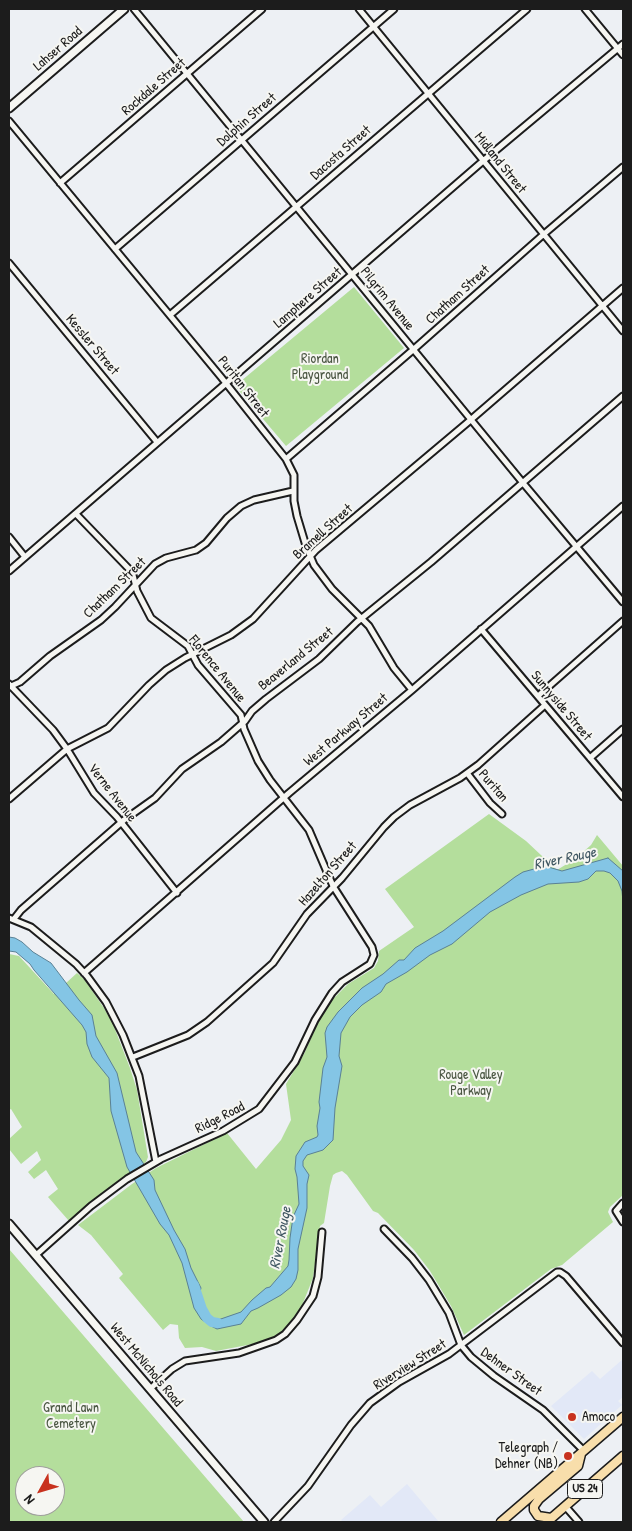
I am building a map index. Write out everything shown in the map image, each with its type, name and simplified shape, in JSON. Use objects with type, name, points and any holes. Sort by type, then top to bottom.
[{"type":"main road","name":"Lahser Road","points":[[9,108],[124,9]]},
{"type":"main road","name":"West McNichols Road","points":[[9,1224],[264,1522]]},
{"type":"main road","name":"US 24","points":[[500,1522],[623,1417]]},
{"type":"main road","points":[[549,1520],[538,1516],[534,1506],[578,1466],[582,1452]]},
{"type":"main road","name":"US 24","points":[[549,1520],[623,1456]]},
{"type":"street","name":"Pilgrim Avenue","points":[[134,9],[623,602]]},
{"type":"street","name":"Rockdale Street","points":[[60,183],[262,9]]},
{"type":"street","name":"Midland Street","points":[[359,9],[623,331]]},
{"type":"street","name":"Dolphin Street","points":[[115,248],[394,9]]},
{"type":"street","name":"Dacosta Street","points":[[170,315],[527,9]]},
{"type":"street","points":[[585,9],[623,55]]},
{"type":"street","name":"Lamphere Street","points":[[9,571],[352,274],[623,44]]},
{"type":"street","name":"Puritan Street","points":[[9,121],[170,315],[286,459],[294,475],[293,491],[296,516],[310,556],[326,583],[362,618],[373,632],[394,668],[412,690]]},
{"type":"street","name":"Chatham Street","points":[[286,459],[623,167]]},
{"type":"street","name":"Kessler Street","points":[[9,262],[158,442]]},
{"type":"street","name":"Bramell Street","points":[[9,799],[67,749],[108,728],[166,670],[192,654],[231,635],[254,619],[310,556],[623,288]]},
{"type":"street","name":"Beaverland Street","points":[[11,918],[121,822],[150,803],[182,769],[221,742],[266,699],[319,659],[362,618],[431,562],[623,396]]},
{"type":"street","name":"Chatham Street","points":[[9,686],[20,682],[50,656],[101,620],[116,607],[155,564],[166,558],[196,550],[206,543],[227,518],[241,506],[254,500],[293,491]]},
{"type":"street","name":"West Parkway Street","points":[[84,973],[623,506]]},
{"type":"street","name":"Florence Avenue","points":[[76,514],[124,563],[133,575],[144,608],[151,618],[188,646],[198,665],[241,716],[244,729],[258,761],[270,780],[309,830],[333,886],[372,947],[374,955],[372,960]]},
{"type":"street","points":[[9,537],[25,557]]},
{"type":"street","points":[[538,696],[623,621]]},
{"type":"street","name":"Sunnyside Street","points":[[481,629],[623,797]]},
{"type":"street","name":"Verne Avenue","points":[[9,686],[53,730],[94,792],[121,822],[177,893]]},
{"type":"street","name":"Hazelton Street","points":[[133,1057],[188,1035],[206,1022],[273,963],[307,914],[394,817],[410,805],[467,773],[545,705]]},
{"type":"street","points":[[590,758],[623,729]]},
{"type":"street","name":"Puritan","points":[[467,773],[490,803],[502,814]]},
{"type":"street","points":[[11,918],[31,927],[76,964],[100,992],[115,1017],[133,1057],[139,1076],[154,1163]]},
{"type":"street","name":"Ridge Road","points":[[36,1256],[91,1206],[127,1179],[154,1163],[223,1131],[259,1109],[295,1062],[315,1020],[332,993],[342,982],[367,966],[372,960]]},
{"type":"street","points":[[623,1203],[616,1212],[623,1222]]},
{"type":"street","name":"Dehner Street","points":[[384,1230],[412,1258],[439,1294],[459,1336],[461,1345],[471,1357],[543,1410],[582,1452]]},
{"type":"street","points":[[150,1390],[172,1369],[185,1361],[239,1353],[276,1340],[285,1334],[308,1305],[314,1291],[318,1277],[322,1232]]},
{"type":"street","name":"Riverview Street","points":[[274,1522],[308,1486],[351,1425],[370,1403],[399,1382],[450,1354],[552,1276],[560,1272],[566,1276],[623,1343]]},
{"type":"street","points":[[565,1506],[579,1522]]},
{"type":"shaded area","points":[[623,1359],[623,1397],[618,1401],[622,1405],[584,1439],[551,1406],[592,1371],[600,1379]]},
{"type":"shaded area","points":[[407,1484],[439,1522],[343,1522],[341,1520],[370,1495],[381,1507]]},
{"type":"green space","name":"Riordan Playground","points":[[354,287],[404,348],[286,446],[235,386]]},
{"type":"green space","name":"Rouge Valley Parkway","points":[[489,814],[526,841],[557,870],[575,859],[591,845],[597,835],[623,866],[623,1195],[610,1207],[608,1212],[613,1222],[562,1265],[551,1269],[464,1335],[451,1306],[430,1271],[414,1250],[378,1213],[373,1211],[347,1175],[342,1171],[333,1175],[330,1186],[324,1223],[320,1226],[313,1278],[301,1308],[282,1334],[270,1340],[216,1351],[202,1347],[185,1348],[179,1338],[178,1325],[170,1324],[163,1330],[119,1278],[123,1274],[91,1235],[78,1225],[156,1168],[227,1133],[256,1169],[281,1140],[291,1120],[286,1084],[304,1054],[320,1018],[332,1000],[348,984],[374,968],[378,961],[379,951],[414,927],[385,889]]},
{"type":"green space","points":[[9,954],[19,956],[54,994],[77,973],[84,979],[113,1024],[137,1090],[148,1157],[146,1162],[118,1181],[69,1221],[48,1197],[58,1189],[46,1170],[34,1179],[28,1172],[41,1160],[37,1151],[21,1164],[9,1149],[9,1139],[22,1127],[11,1109],[9,1110]]},
{"type":"green space","name":"Grand Lawn Cemetery","points":[[9,1249],[244,1522],[9,1522]]},
{"type":"water","points":[[608,858],[623,871],[623,902],[622,891],[618,881],[610,873],[604,871],[596,871],[588,879],[579,882],[548,884],[521,895],[490,912],[452,944],[430,955],[407,972],[386,984],[381,992],[362,1005],[350,1017],[341,1033],[339,1056],[342,1066],[335,1108],[333,1140],[323,1150],[307,1155],[303,1161],[303,1166],[309,1175],[307,1208],[298,1249],[296,1279],[291,1287],[281,1295],[251,1311],[241,1324],[217,1329],[201,1319],[194,1308],[182,1263],[169,1235],[160,1224],[127,1167],[111,1111],[109,1078],[92,1057],[87,1044],[86,1032],[30,964],[16,952],[9,951],[9,937],[22,942],[33,952],[51,963],[92,1015],[96,1036],[117,1073],[136,1152],[154,1180],[155,1190],[185,1249],[191,1268],[201,1288],[197,1303],[198,1309],[203,1315],[215,1321],[241,1312],[252,1300],[266,1288],[270,1287],[288,1266],[293,1217],[299,1204],[295,1169],[296,1156],[305,1142],[318,1135],[319,1102],[323,1068],[327,1057],[325,1033],[338,1012],[362,988],[383,974],[399,960],[404,960],[415,948],[443,931],[523,872],[545,866],[562,871]]},
{"type":"waterway","name":"River Rouge","points":[[194,1285],[207,1318],[212,1322],[218,1323]]},
{"type":"place","name":"Amoco","points":[[572,1417]]},
{"type":"place","name":"Telegraph / Dehner (NB)","points":[[568,1456]]}]
